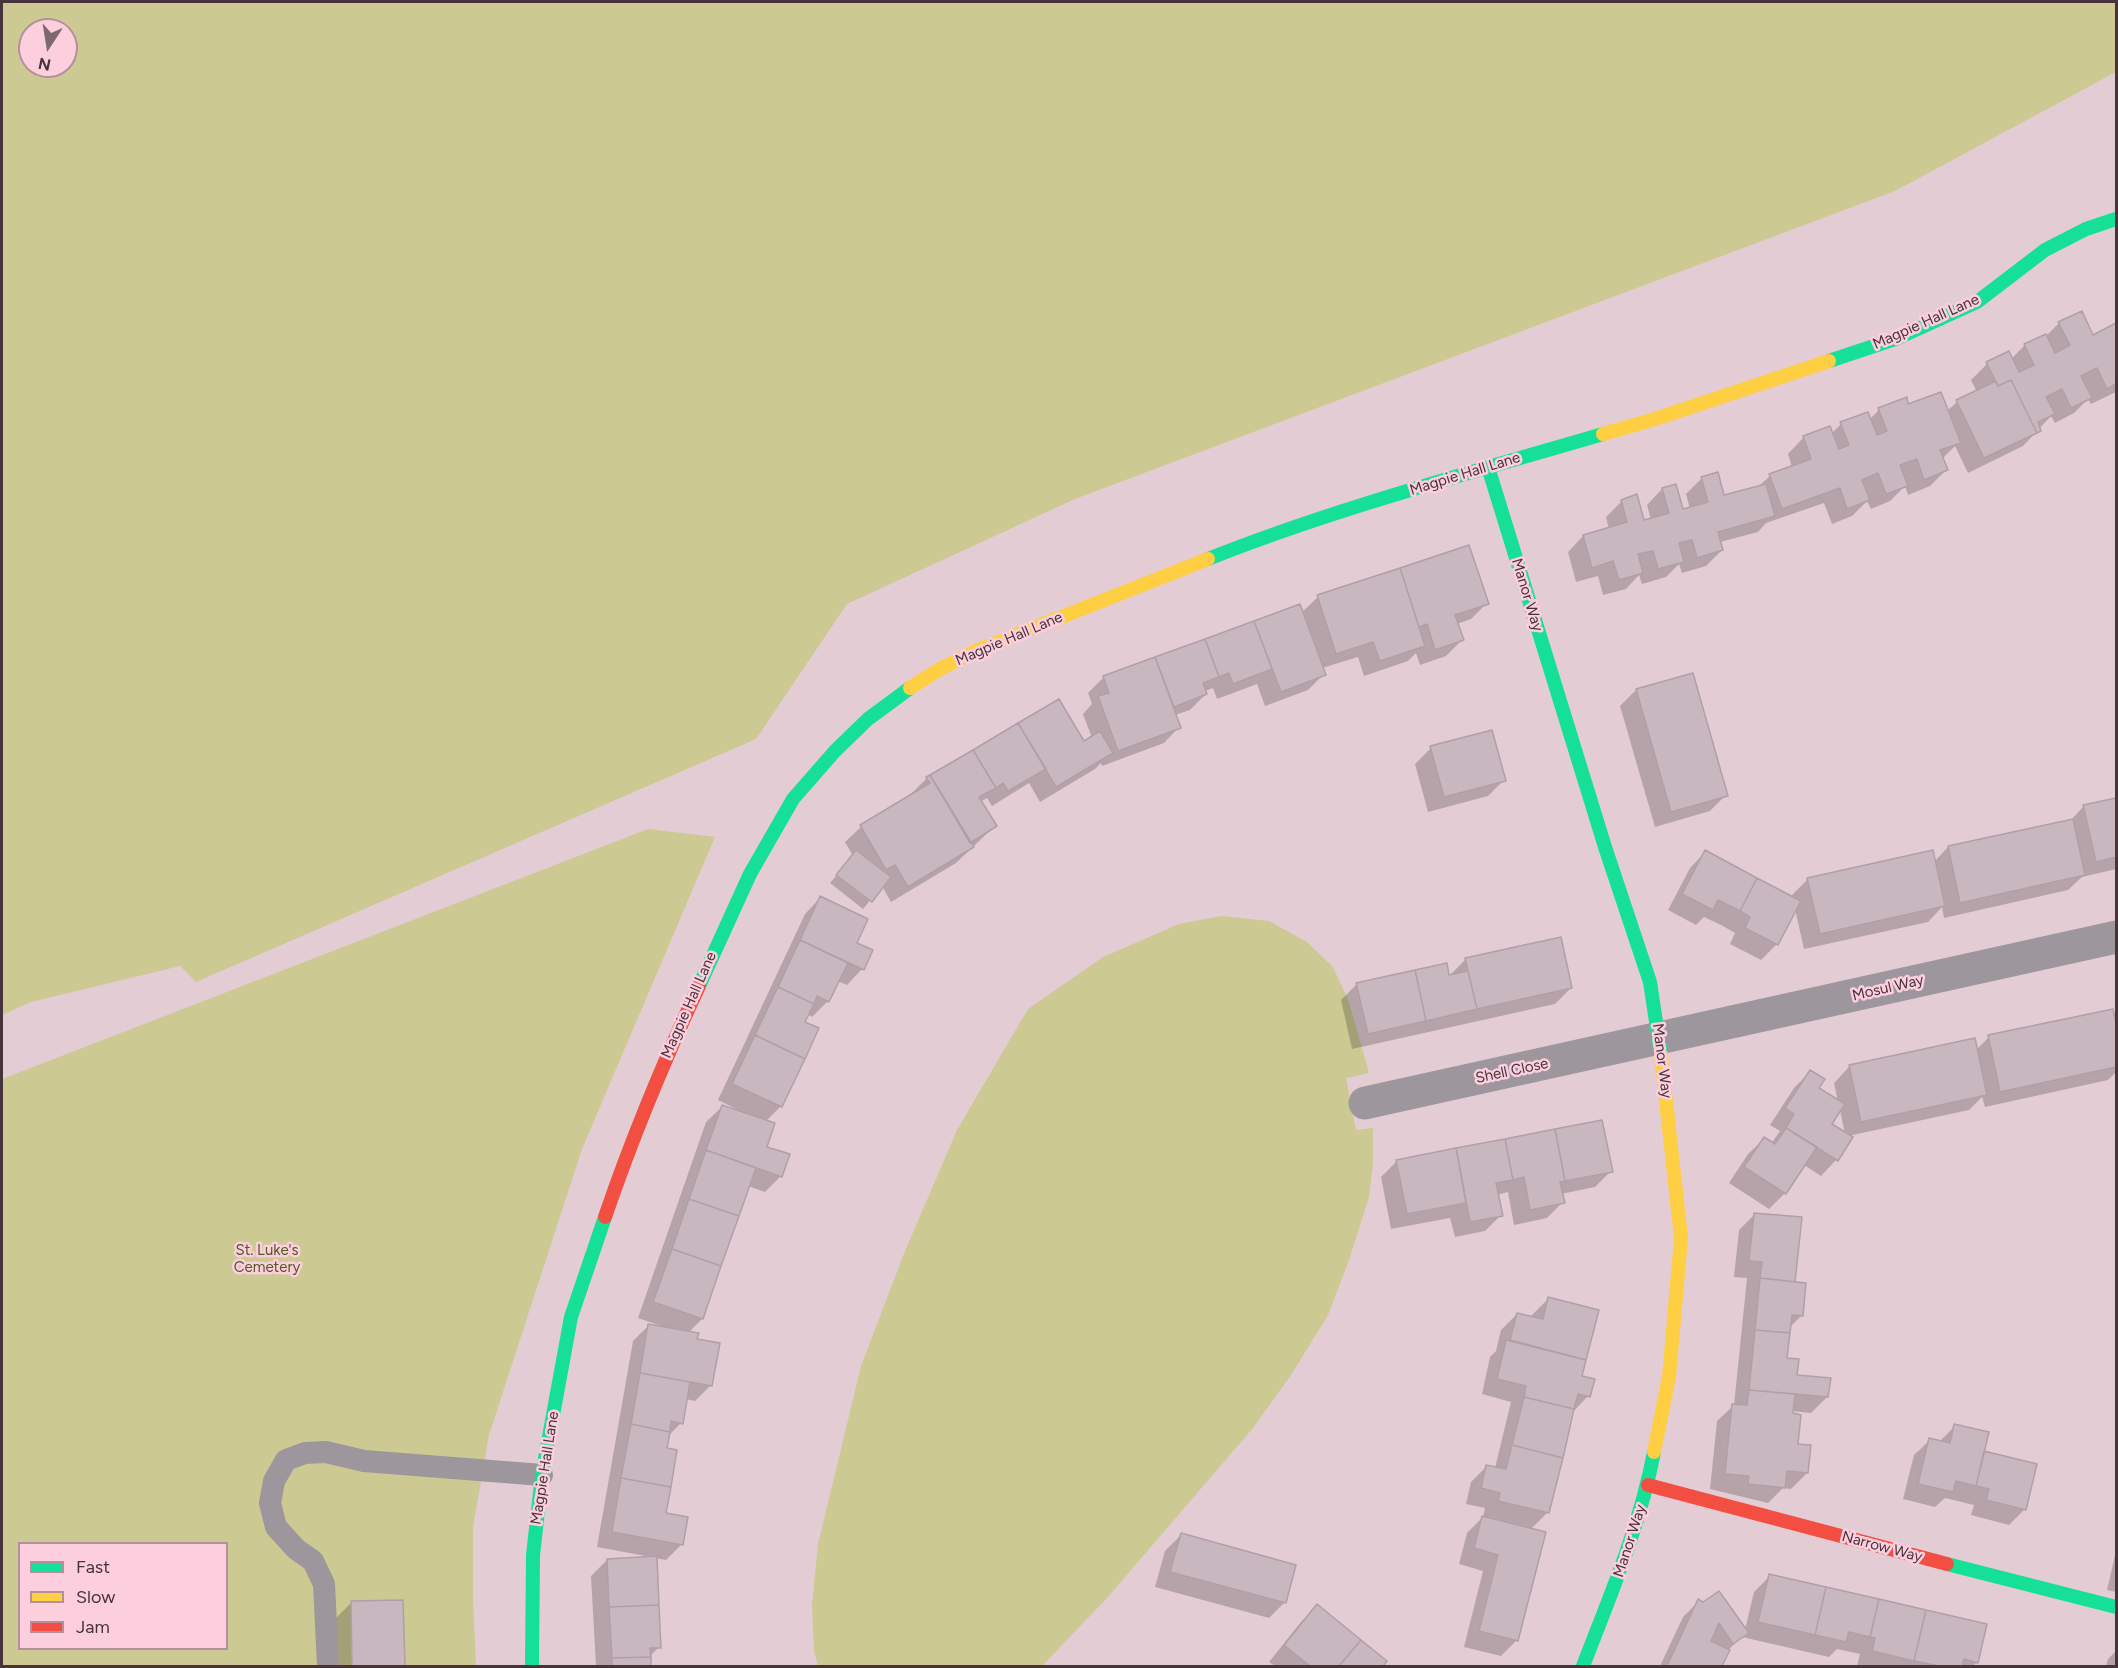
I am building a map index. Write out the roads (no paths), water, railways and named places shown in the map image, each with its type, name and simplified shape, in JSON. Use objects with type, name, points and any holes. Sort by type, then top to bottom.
[{"type":"street","name":"Magpie Hall Lane","points":[[532,1666],[533,1555],[542,1475],[571,1317],[622,1167],[661,1067],[750,874],[794,799],[835,751],[868,719],[903,692],[940,669],[978,650],[1261,538],[1373,501],[1655,419],[1898,338],[1977,302],[2045,250],[2086,229],[2116,219]]},
{"type":"street","name":"Manor Way","points":[[1488,467],[1605,847],[1650,982],[1660,1038],[1681,1238],[1669,1377],[1648,1485],[1623,1563],[1583,1666]]},
{"type":"street","name":"Mosul Way","points":[[1660,1038],[2116,938]]},
{"type":"street","name":"Shell Close","points":[[1365,1103],[1660,1038]]},
{"type":"street","name":"Narrow Way","points":[[1648,1485],[2116,1606]]},
{"type":"lane","points":[[328,1666],[324,1584],[313,1561],[296,1549],[276,1527],[270,1503],[274,1481],[286,1460],[305,1453],[326,1452],[364,1461],[542,1475]]},
{"type":"park label","name":"St. Luke's Cemetery","points":[[267,1260]]}]
